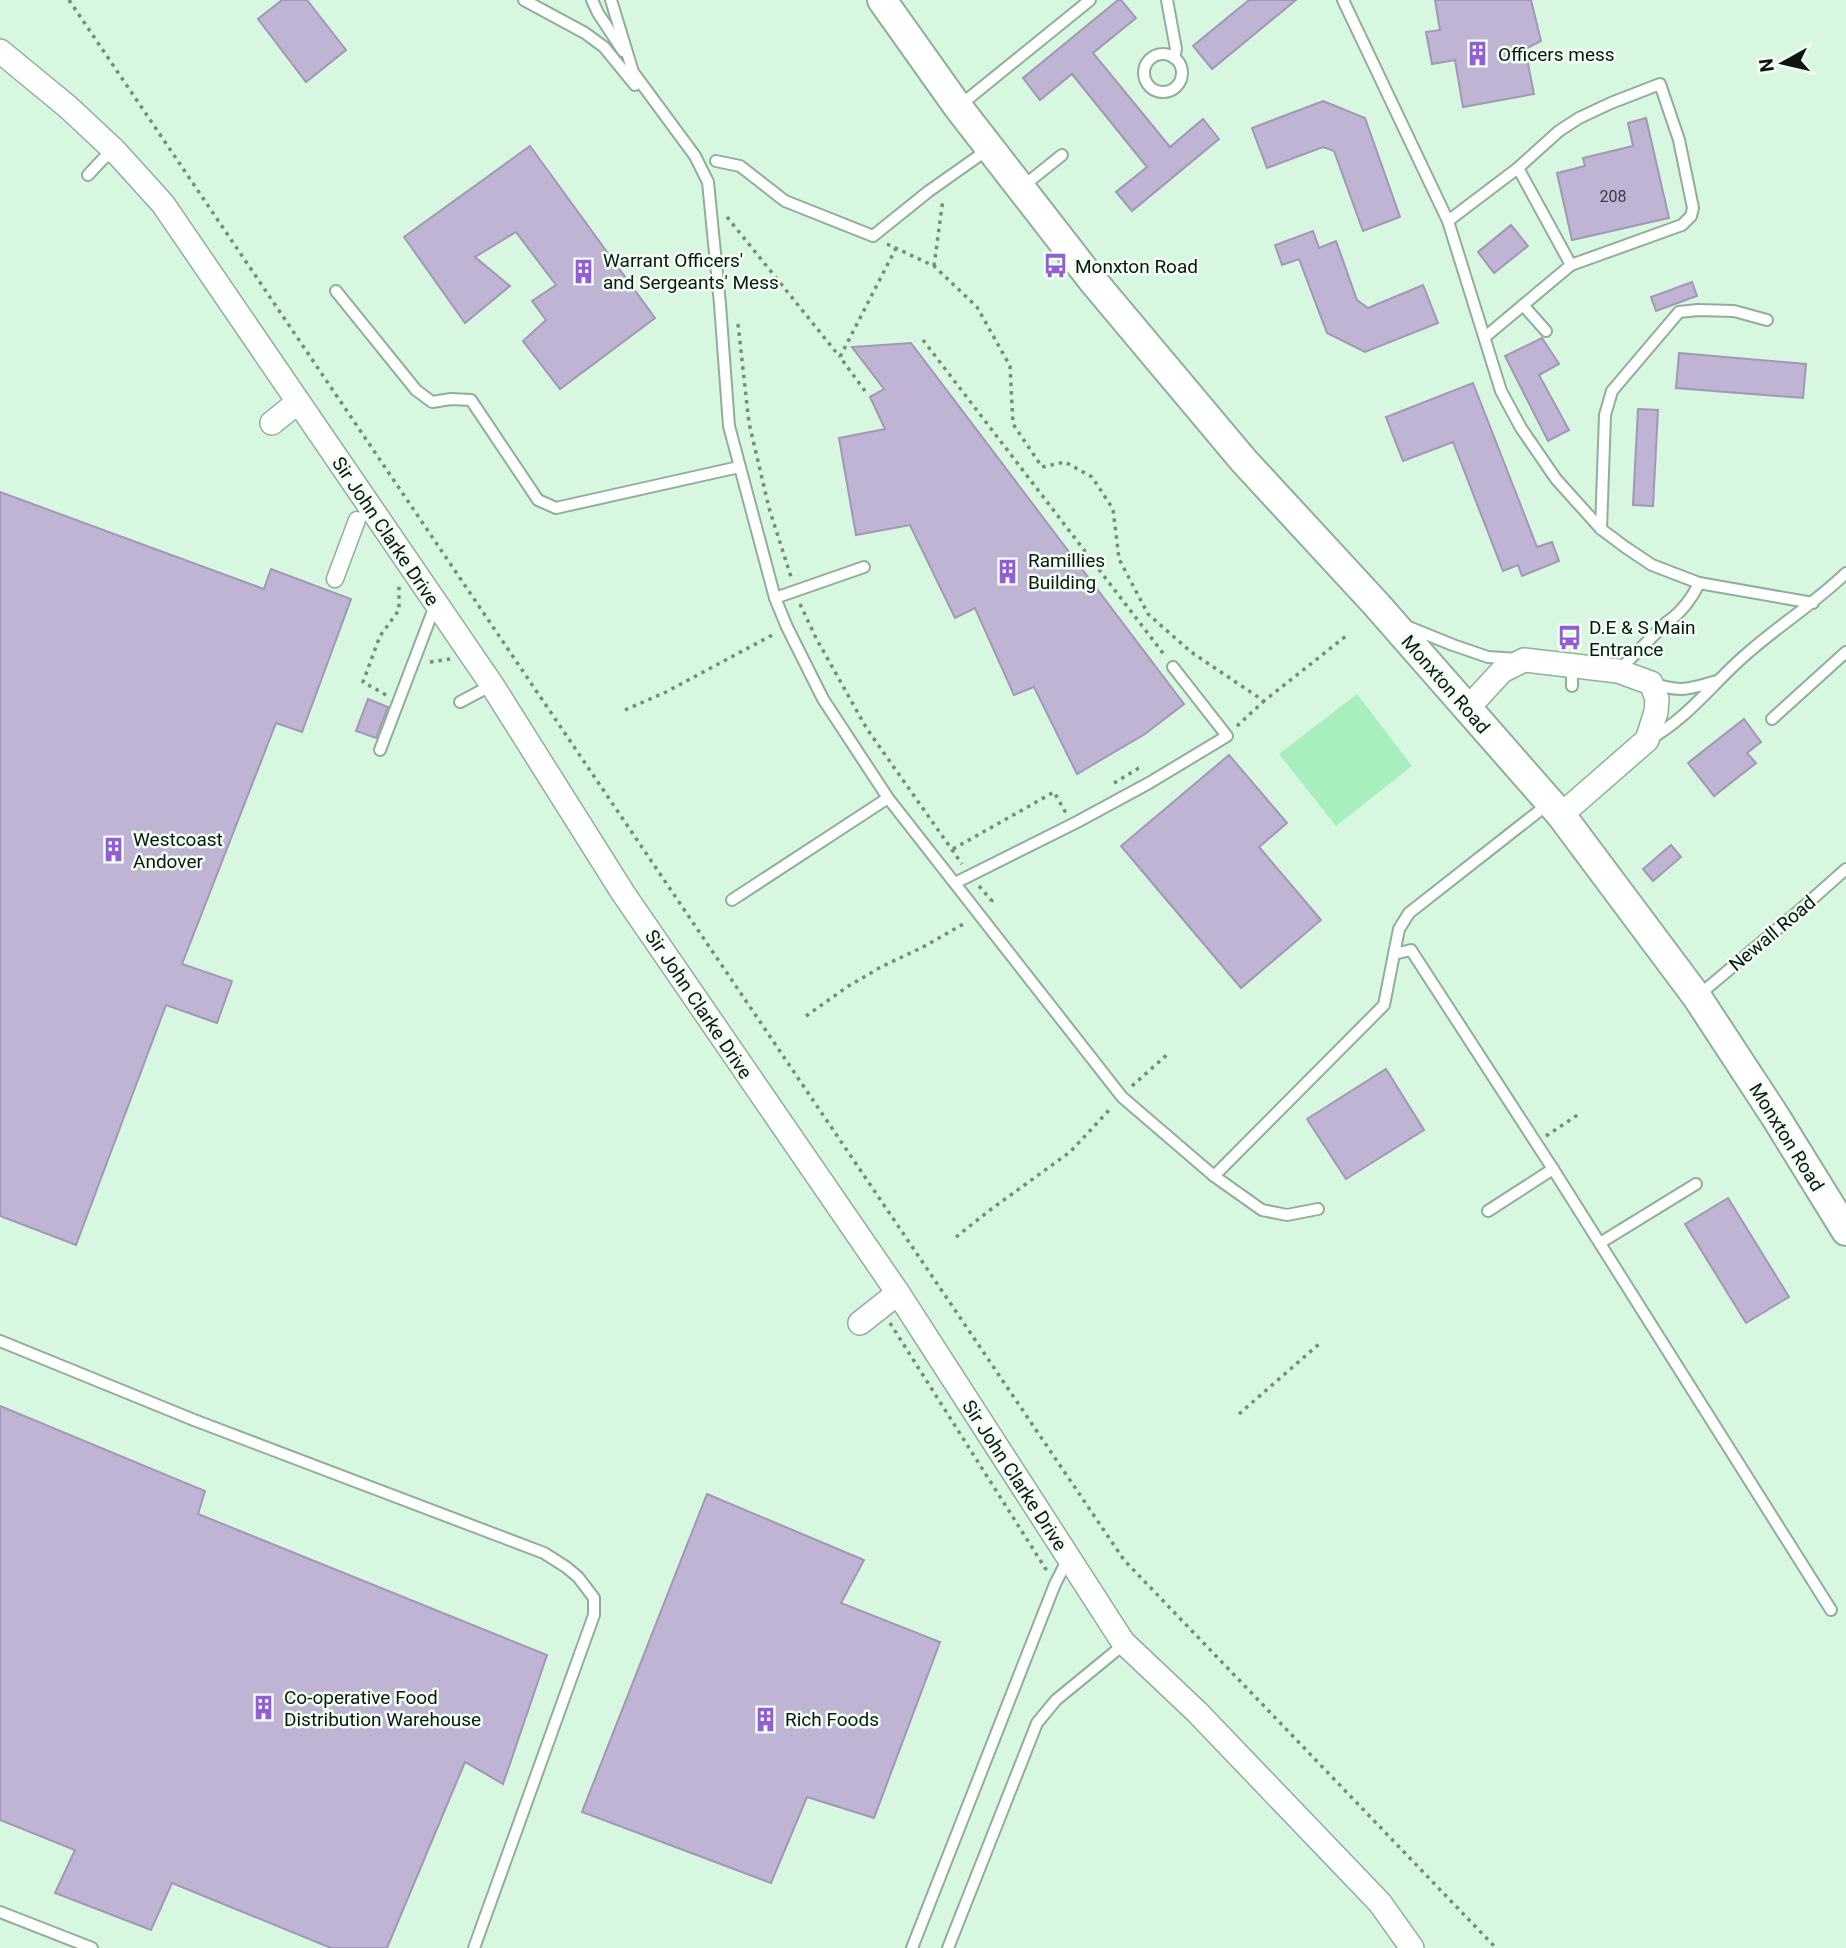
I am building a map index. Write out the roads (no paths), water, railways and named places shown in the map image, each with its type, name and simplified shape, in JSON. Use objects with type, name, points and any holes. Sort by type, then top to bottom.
[{"type":"street","name":"Monxton Road","points":[[882,0],[958,107],[1093,281],[1244,461],[1376,604],[1555,808],[1696,997],[1775,1115],[1846,1231]]},
{"type":"street","name":"Sir John Clarke Drive","points":[[0,51],[68,107],[115,151],[163,204],[492,685],[623,893],[898,1293],[1069,1557],[1120,1646],[1197,1712],[1381,1903],[1412,1948]]},
{"type":"street","points":[[272,423],[298,402]]},
{"type":"street","points":[[335,579],[357,520]]},
{"type":"street","points":[[1468,708],[1502,671],[1524,660],[1572,675],[1618,671],[1651,683],[1657,699],[1657,712],[1647,740],[1555,808]]},
{"type":"street","points":[[860,1323],[898,1293]]},
{"type":"lane","points":[[524,0],[585,33],[604,47],[683,139]]},
{"type":"lane","points":[[592,0],[615,40],[630,59]]},
{"type":"lane","points":[[611,0],[633,72],[695,156],[708,182],[729,426],[775,598],[822,699],[888,798],[1122,1097],[1214,1176],[1262,1210],[1287,1215],[1318,1209]]},
{"type":"lane","points":[[958,107],[1090,0]]},
{"type":"lane","points":[[1167,0],[1176,49],[1174,58]]},
{"type":"lane","points":[[1343,0],[1448,221],[1501,391],[1521,428],[1556,479],[1601,529],[1652,565],[1699,583],[1813,603]]},
{"type":"lane","points":[[1448,221],[1518,168],[1559,131],[1579,118],[1660,84],[1679,140],[1693,208],[1691,216],[1682,225],[1571,265],[1485,337]]},
{"type":"lane","points":[[716,161],[740,166],[785,201],[873,236],[991,148]]},
{"type":"lane","points":[[88,175],[115,151]]},
{"type":"lane","points":[[1022,187],[1062,155]]},
{"type":"lane","points":[[1518,168],[1571,265]]},
{"type":"lane","points":[[336,292],[416,390],[432,402],[471,400],[538,500],[556,508],[739,467]]},
{"type":"lane","points":[[1523,305],[1546,331]]},
{"type":"lane","points":[[1601,529],[1605,415],[1612,391],[1679,312],[1734,311],[1767,320]]},
{"type":"lane","points":[[775,598],[864,567]]},
{"type":"lane","points":[[1647,740],[1663,732],[1751,650],[1813,603],[1846,573]]},
{"type":"lane","points":[[1618,671],[1675,617],[1699,583]]},
{"type":"lane","points":[[380,750],[436,603]]},
{"type":"lane","points":[[1376,604],[1409,628],[1453,645],[1488,657],[1524,660]]},
{"type":"lane","points":[[1772,719],[1846,652]]},
{"type":"lane","points":[[955,883],[1077,822],[1227,736],[1173,667]]},
{"type":"lane","points":[[1651,683],[1672,690],[1685,690],[1717,681]]},
{"type":"lane","points":[[460,702],[492,685]]},
{"type":"lane","points":[[732,900],[888,798]]},
{"type":"lane","points":[[1214,1176],[1384,1005],[1399,929],[1409,913],[1555,808]]},
{"type":"lane","name":"Newall Road","points":[[1696,997],[1846,869]]},
{"type":"lane","points":[[1394,954],[1411,950],[1553,1169],[1830,1610]]},
{"type":"lane","points":[[1488,1211],[1553,1169]]},
{"type":"lane","points":[[1600,1244],[1696,1184]]},
{"type":"lane","points":[[0,1340],[194,1420],[544,1553],[578,1577],[594,1598],[594,1615],[474,1948]]},
{"type":"lane","points":[[912,1948],[1050,1597],[1069,1557]]},
{"type":"lane","points":[[948,1948],[1037,1723],[1056,1700],[1120,1646]]},
{"type":"lane","points":[[0,1912],[92,1948]]},
{"type":"place","name":"Officers mess","points":[[1478,54]]},
{"type":"place","name":"Monxton Road","points":[[1055,266]]},
{"type":"place","name":"Warrant Officers' and Sergeants' Mess","points":[[583,271]]},
{"type":"place","name":"Ramillies Building","points":[[1008,571]]},
{"type":"place","name":"D.E & S Main Entrance","points":[[1569,638]]},
{"type":"place","name":"Westcoast Andover","points":[[113,850]]},
{"type":"place","name":"Co-operative Food Distribution Warehouse","points":[[264,1708]]},
{"type":"place","name":"Rich Foods","points":[[765,1719]]}]
